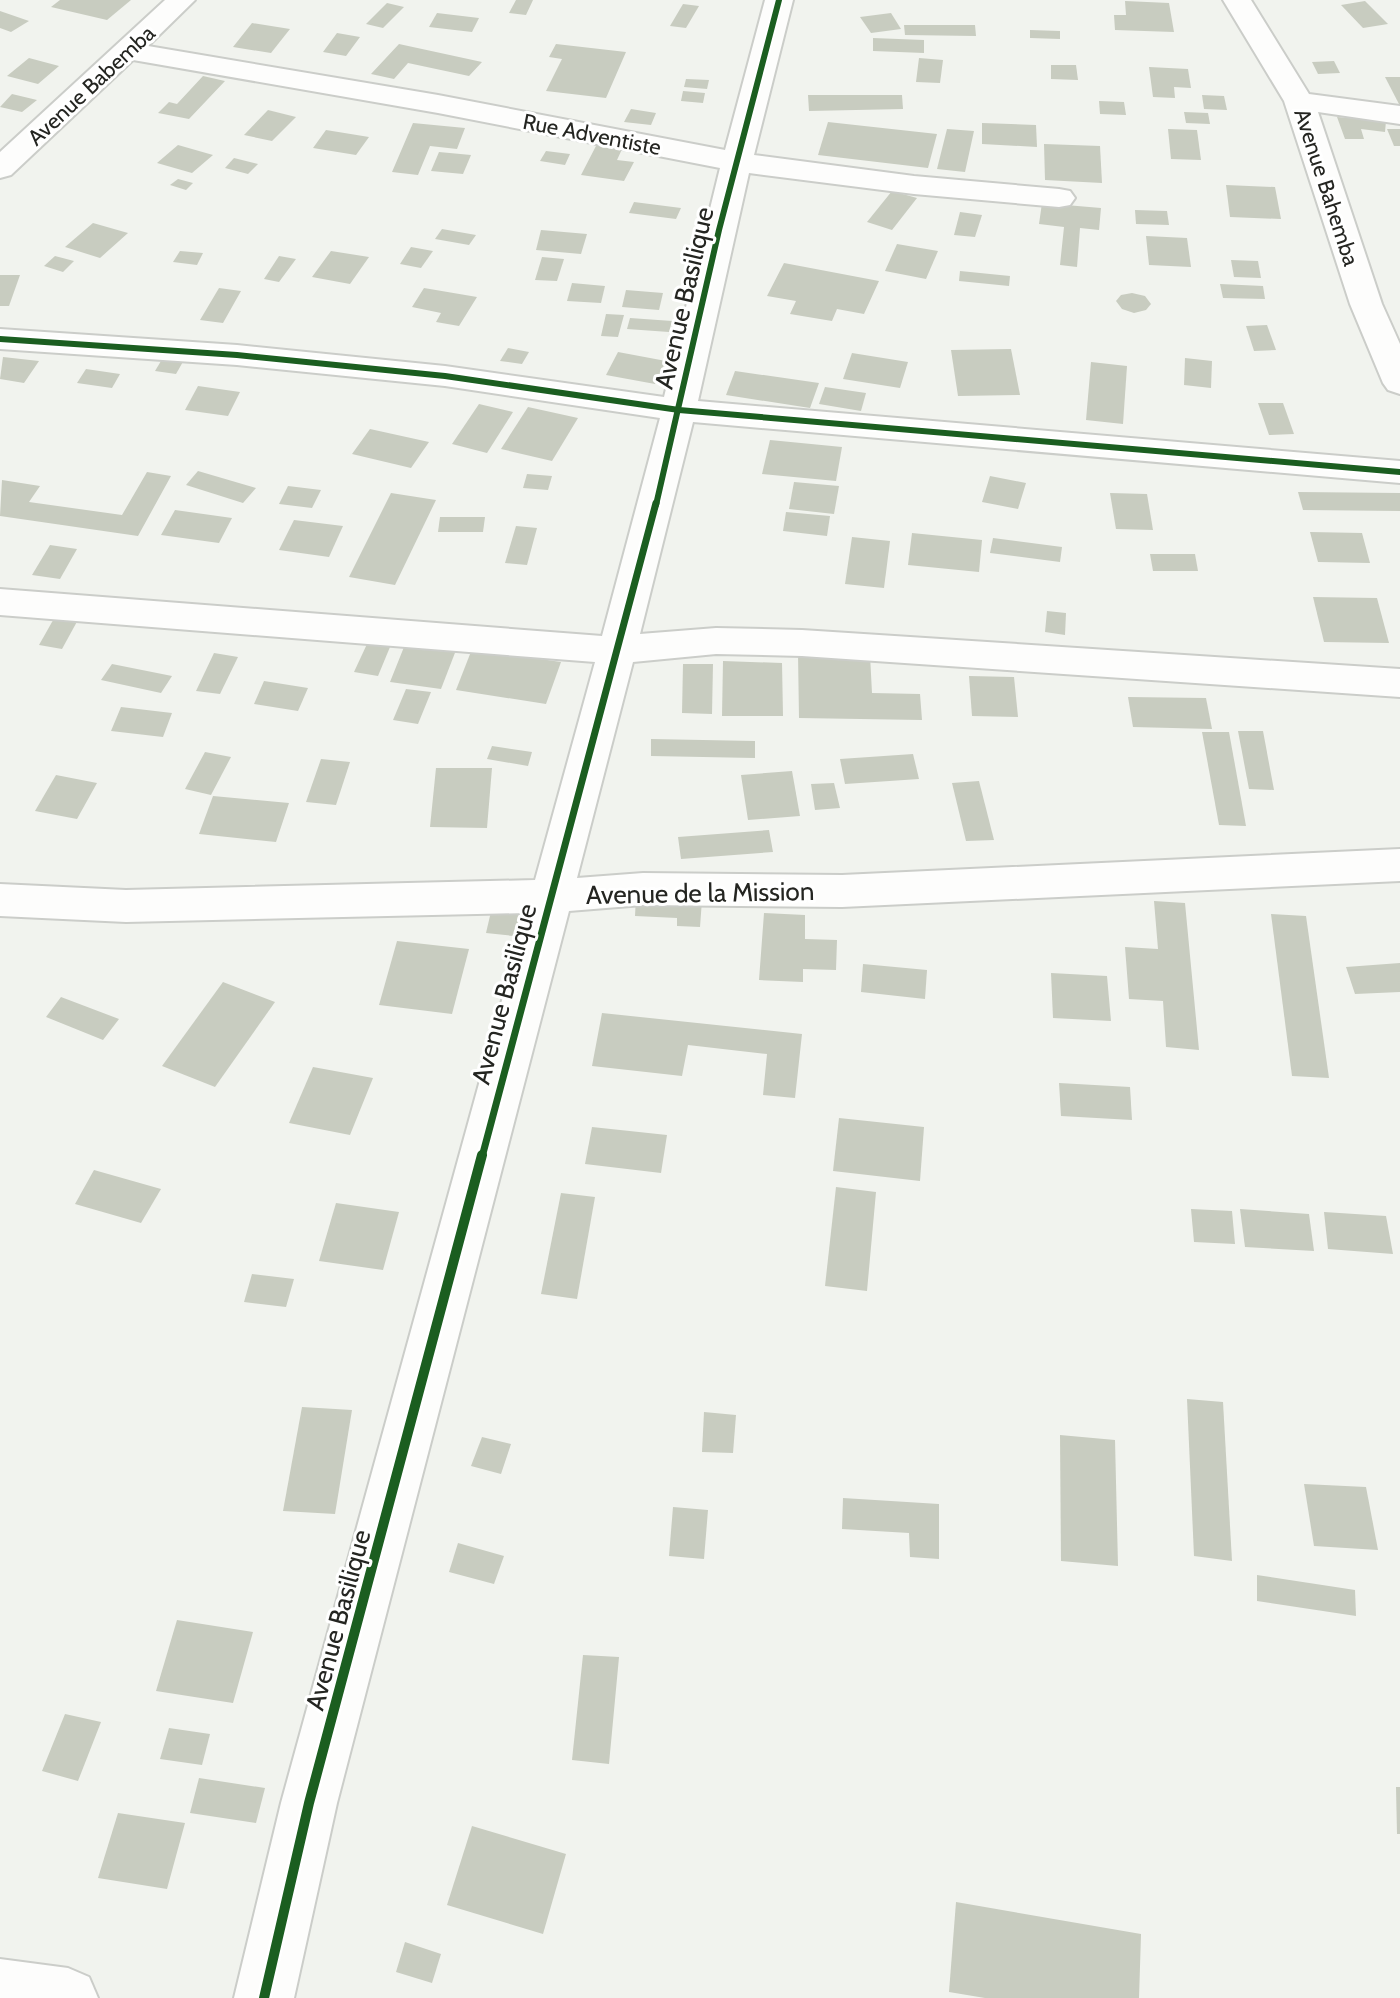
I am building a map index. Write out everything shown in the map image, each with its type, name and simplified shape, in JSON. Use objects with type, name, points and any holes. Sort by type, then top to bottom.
[{"type":"street","name":"Avenue Babemba","points":[[0,169],[181,0]]},
{"type":"street","name":"Avenue Basilique","points":[[264,1998],[309,1803],[679,410],[737,162],[779,0]]},
{"type":"street","name":"Avenue Bahemba","points":[[1237,0],[1299,101],[1366,304],[1400,383]]},
{"type":"street","name":"Rue Adventiste","points":[[128,51],[438,104],[737,162],[914,185],[1059,198]]},
{"type":"street","points":[[1299,101],[1400,115]]},
{"type":"street","points":[[1366,304],[1400,309]]},
{"type":"street","points":[[0,339],[193,351],[430,375],[679,410],[1400,472]]},
{"type":"street","points":[[0,602],[616,650],[716,641],[802,643],[1400,683]]},
{"type":"street","name":"Avenue de la Mission","points":[[0,900],[126,906],[551,896],[643,889],[842,891],[1400,865]]},
{"type":"street","points":[[0,1989],[68,1998]]},
{"type":"building","points":[[60,0],[131,0],[107,20],[51,7]]},
{"type":"building","points":[[516,0],[533,0],[526,15],[509,13]]},
{"type":"building","points":[[1125,1],[1169,3],[1174,32],[1115,30],[1114,15],[1126,15]]},
{"type":"building","points":[[1365,1],[1388,24],[1363,28],[1341,5]]},
{"type":"building","points":[[387,3],[404,7],[383,28],[366,24]]},
{"type":"building","points":[[683,4],[699,6],[686,28],[670,26]]},
{"type":"building","points":[[0,11],[29,21],[11,32],[0,28]]},
{"type":"building","points":[[437,13],[479,18],[472,32],[429,27]]},
{"type":"building","points":[[891,13],[901,29],[871,33],[860,17]]},
{"type":"building","points":[[252,23],[290,29],[271,53],[233,47]]},
{"type":"building","points":[[904,25],[975,25],[976,36],[905,35]]},
{"type":"building","points":[[1030,30],[1060,31],[1060,39],[1030,38]]},
{"type":"building","points":[[337,33],[360,37],[346,56],[323,52]]},
{"type":"building","points":[[873,38],[924,40],[924,53],[873,51]]},
{"type":"building","points":[[399,44],[482,62],[469,76],[408,63],[394,79],[371,74]]},
{"type":"building","points":[[556,44],[626,52],[606,98],[546,91],[562,59],[549,57]]},
{"type":"building","points":[[29,58],[59,66],[38,84],[7,76]]},
{"type":"building","points":[[919,58],[943,60],[940,83],[916,82]]},
{"type":"building","points":[[1334,61],[1340,73],[1318,74],[1312,62]]},
{"type":"building","points":[[1051,65],[1076,65],[1078,80],[1051,79]]},
{"type":"building","points":[[1149,67],[1188,69],[1191,88],[1174,87],[1175,98],[1153,97]]},
{"type":"building","points":[[203,76],[225,81],[189,119],[158,113],[169,102],[177,104]]},
{"type":"building","points":[[1385,77],[1400,77],[1400,106]]},
{"type":"building","points":[[686,79],[709,80],[707,89],[684,87]]},
{"type":"building","points":[[683,91],[705,93],[703,103],[681,101]]},
{"type":"building","points":[[12,94],[37,100],[22,112],[0,107]]},
{"type":"building","points":[[808,95],[902,95],[903,109],[809,111]]},
{"type":"building","points":[[1202,95],[1224,96],[1227,110],[1204,109]]},
{"type":"building","points":[[1099,101],[1124,102],[1126,115],[1100,114]]},
{"type":"building","points":[[631,109],[656,113],[651,125],[624,122]]},
{"type":"building","points":[[268,110],[296,117],[272,141],[244,135]]},
{"type":"building","points":[[1184,112],[1208,113],[1210,124],[1186,123]]},
{"type":"building","points":[[1337,117],[1386,121],[1385,132],[1361,129],[1364,139],[1345,139]]},
{"type":"building","points":[[828,122],[937,134],[928,168],[818,155]]},
{"type":"building","points":[[413,123],[465,128],[457,149],[430,146],[418,175],[392,172]]},
{"type":"building","points":[[982,123],[1036,125],[1037,147],[982,144]]},
{"type":"building","points":[[947,129],[974,131],[965,172],[937,169]]},
{"type":"building","points":[[1168,129],[1197,130],[1201,160],[1171,159]]},
{"type":"building","points":[[1387,129],[1400,129],[1400,146],[1394,146]]},
{"type":"building","points":[[326,130],[369,137],[356,155],[313,148]]},
{"type":"building","points":[[597,144],[623,147],[617,160],[634,162],[624,181],[581,175]]},
{"type":"building","points":[[1044,144],[1100,146],[1102,183],[1045,180]]},
{"type":"building","points":[[178,145],[213,155],[192,173],[157,163]]},
{"type":"building","points":[[546,151],[570,154],[565,165],[540,161]]},
{"type":"building","points":[[439,152],[471,155],[463,174],[431,171]]},
{"type":"building","points":[[234,158],[258,164],[248,174],[225,168]]},
{"type":"building","points":[[178,179],[193,183],[186,190],[170,185]]},
{"type":"building","points":[[1226,185],[1275,187],[1281,219],[1230,217]]},
{"type":"building","points":[[892,191],[917,198],[892,230],[867,222]]},
{"type":"building","points":[[634,202],[681,208],[676,219],[629,213]]},
{"type":"building","points":[[1042,203],[1101,208],[1099,230],[1080,228],[1077,267],[1060,265],[1064,227],[1039,224]]},
{"type":"building","points":[[1135,210],[1167,211],[1169,225],[1136,224]]},
{"type":"building","points":[[960,212],[982,215],[975,237],[954,235]]},
{"type":"building","points":[[93,223],[128,233],[100,258],[65,247]]},
{"type":"building","points":[[442,229],[476,235],[469,245],[435,239]]},
{"type":"building","points":[[541,230],[587,234],[581,254],[536,250]]},
{"type":"building","points":[[1146,236],[1187,238],[1191,267],[1149,265]]},
{"type":"building","points":[[897,244],[938,251],[926,279],[885,271]]},
{"type":"building","points":[[411,247],[433,251],[421,268],[400,264]]},
{"type":"building","points":[[180,251],[203,253],[197,265],[173,262]]},
{"type":"building","points":[[331,251],[369,257],[350,284],[312,277]]},
{"type":"building","points":[[55,256],[74,261],[63,272],[44,266]]},
{"type":"building","points":[[279,256],[296,259],[279,282],[264,279]]},
{"type":"building","points":[[542,257],[564,259],[557,281],[535,280]]},
{"type":"building","points":[[1231,260],[1258,261],[1261,278],[1234,277]]},
{"type":"building","points":[[784,263],[879,281],[864,314],[837,309],[832,321],[790,314],[796,301],[767,296]]},
{"type":"building","points":[[960,271],[1010,276],[1009,286],[959,281]]},
{"type":"building","points":[[0,275],[20,275],[9,306],[0,306]]},
{"type":"building","points":[[572,283],[605,286],[601,303],[567,301]]},
{"type":"building","points":[[1220,284],[1263,286],[1265,299],[1223,298]]},
{"type":"building","points":[[219,288],[241,291],[223,323],[200,320]]},
{"type":"building","points":[[424,288],[477,297],[459,326],[436,322],[441,313],[412,307]]},
{"type":"building","points":[[626,290],[663,293],[659,310],[622,307]]},
{"type":"building","points":[[1132,293],[1145,296],[1151,304],[1146,310],[1134,313],[1122,309],[1116,301],[1121,295]]},
{"type":"building","points":[[606,314],[624,315],[618,337],[601,336]]},
{"type":"building","points":[[630,318],[672,321],[669,332],[627,329]]},
{"type":"building","points":[[1267,325],[1276,350],[1254,351],[1246,326]]},
{"type":"building","points":[[508,348],[529,352],[522,364],[500,361]]},
{"type":"building","points":[[1011,349],[1020,395],[958,396],[951,350]]},
{"type":"building","points":[[167,351],[188,353],[176,374],[155,371]]},
{"type":"building","points":[[618,352],[666,361],[655,384],[606,375]]},
{"type":"building","points":[[852,353],[908,362],[900,388],[843,379]]},
{"type":"building","points":[[3,357],[39,361],[24,383],[0,379]]},
{"type":"building","points":[[1185,358],[1212,361],[1211,388],[1184,385]]},
{"type":"building","points":[[1091,362],[1127,366],[1123,424],[1086,420]]},
{"type":"building","points":[[86,369],[120,374],[112,388],[77,383]]},
{"type":"building","points":[[735,371],[819,383],[810,408],[726,395]]},
{"type":"building","points":[[198,386],[240,392],[228,416],[185,410]]},
{"type":"building","points":[[825,387],[866,393],[861,411],[819,404]]},
{"type":"building","points":[[1258,403],[1283,403],[1294,434],[1269,435]]},
{"type":"building","points":[[479,404],[513,412],[487,453],[452,444]]},
{"type":"building","points":[[528,407],[578,418],[552,461],[501,449]]},
{"type":"building","points":[[370,429],[429,442],[411,468],[352,454]]},
{"type":"building","points":[[770,440],[842,447],[836,481],[762,474]]},
{"type":"building","points":[[198,471],[256,488],[243,503],[186,485]]},
{"type":"building","points":[[147,472],[171,476],[138,536],[0,516],[2,480],[40,486],[29,502],[122,515]]},
{"type":"building","points":[[527,474],[552,476],[548,490],[523,488]]},
{"type":"building","points":[[990,476],[1026,483],[1018,509],[982,502]]},
{"type":"building","points":[[794,482],[839,486],[834,514],[789,509]]},
{"type":"building","points":[[288,486],[321,490],[312,508],[279,504]]},
{"type":"building","points":[[1298,492],[1400,493],[1400,511],[1303,510]]},
{"type":"building","points":[[391,493],[436,500],[395,585],[349,577]]},
{"type":"building","points":[[1110,493],[1147,494],[1153,530],[1116,529]]},
{"type":"building","points":[[175,510],[232,518],[219,543],[161,535]]},
{"type":"building","points":[[786,512],[830,516],[827,536],[783,531]]},
{"type":"building","points":[[440,517],[485,517],[483,532],[438,532]]},
{"type":"building","points":[[294,520],[343,526],[329,557],[279,550]]},
{"type":"building","points":[[516,526],[537,528],[527,565],[505,563]]},
{"type":"building","points":[[1310,532],[1362,533],[1370,563],[1318,562]]},
{"type":"building","points":[[912,533],[982,540],[979,572],[908,565]]},
{"type":"building","points":[[852,537],[890,541],[884,588],[845,584]]},
{"type":"building","points":[[993,538],[1062,547],[1060,562],[990,553]]},
{"type":"building","points":[[50,545],[77,549],[60,579],[32,575]]},
{"type":"building","points":[[1150,554],[1195,554],[1198,571],[1153,571]]},
{"type":"building","points":[[1313,597],[1377,598],[1389,643],[1324,642]]},
{"type":"building","points":[[1047,611],[1066,613],[1065,635],[1045,632]]},
{"type":"building","points":[[56,615],[79,618],[62,649],[39,645]]},
{"type":"building","points":[[408,637],[458,645],[441,689],[390,682]]},
{"type":"building","points":[[367,644],[390,647],[378,676],[354,672]]},
{"type":"building","points":[[472,649],[561,662],[546,704],[456,690]]},
{"type":"building","points":[[214,653],[238,657],[220,694],[196,691]]},
{"type":"building","points":[[798,654],[870,655],[872,693],[920,694],[922,720],[799,718]]},
{"type":"building","points":[[723,661],[782,663],[783,716],[722,716]]},
{"type":"building","points":[[112,664],[172,676],[161,693],[101,680]]},
{"type":"building","points":[[683,664],[713,664],[712,714],[682,713]]},
{"type":"building","points":[[969,676],[1014,677],[1018,717],[972,716]]},
{"type":"building","points":[[264,681],[308,688],[298,711],[254,704]]},
{"type":"building","points":[[406,689],[431,692],[418,724],[393,720]]},
{"type":"building","points":[[1128,697],[1206,698],[1212,729],[1133,727]]},
{"type":"building","points":[[121,707],[172,713],[163,737],[111,731]]},
{"type":"building","points":[[1238,731],[1263,731],[1274,790],[1249,789]]},
{"type":"building","points":[[1202,732],[1229,732],[1246,826],[1219,825]]},
{"type":"building","points":[[651,739],[755,741],[755,758],[651,756]]},
{"type":"building","points":[[492,746],[532,752],[528,766],[487,759]]},
{"type":"building","points":[[205,752],[231,757],[211,795],[185,789]]},
{"type":"building","points":[[913,754],[919,779],[845,784],[840,759]]},
{"type":"building","points":[[321,759],[350,762],[336,805],[306,802]]},
{"type":"building","points":[[436,768],[492,768],[487,828],[430,827]]},
{"type":"building","points":[[792,771],[800,816],[748,820],[741,775]]},
{"type":"building","points":[[56,775],[97,783],[77,819],[35,811]]},
{"type":"building","points":[[979,781],[994,840],[966,841],[952,783]]},
{"type":"building","points":[[834,783],[840,808],[815,810],[811,784]]},
{"type":"building","points":[[213,796],[289,803],[276,842],[199,834]]},
{"type":"building","points":[[769,830],[773,852],[681,859],[678,837]]},
{"type":"building","points":[[636,897],[702,900],[700,927],[677,926],[677,918],[635,916]]},
{"type":"building","points":[[1154,901],[1185,903],[1199,1050],[1166,1047],[1163,1001],[1129,999],[1125,947],[1158,949]]},
{"type":"building","points":[[493,903],[529,908],[523,937],[486,933]]},
{"type":"building","points":[[764,913],[805,915],[805,939],[837,940],[836,970],[803,969],[803,982],[759,980]]},
{"type":"building","points":[[1271,914],[1306,916],[1329,1078],[1292,1076]]},
{"type":"building","points":[[397,941],[469,949],[452,1014],[379,1005]]},
{"type":"building","points":[[1400,963],[1400,992],[1355,994],[1346,967]]},
{"type":"building","points":[[863,964],[927,970],[925,999],[861,992]]},
{"type":"building","points":[[1051,973],[1107,976],[1111,1021],[1053,1018]]},
{"type":"building","points":[[223,982],[275,1002],[215,1087],[162,1066]]},
{"type":"building","points":[[61,997],[119,1019],[103,1040],[46,1017]]},
{"type":"building","points":[[602,1013],[802,1034],[795,1098],[763,1095],[767,1054],[688,1045],[682,1076],[592,1066]]},
{"type":"building","points":[[313,1067],[373,1078],[350,1135],[289,1123]]},
{"type":"building","points":[[1059,1083],[1130,1087],[1132,1120],[1061,1116]]},
{"type":"building","points":[[839,1118],[924,1127],[920,1181],[833,1171]]},
{"type":"building","points":[[592,1127],[667,1135],[661,1173],[585,1164]]},
{"type":"building","points":[[94,1170],[161,1189],[141,1223],[75,1204]]},
{"type":"building","points":[[836,1187],[876,1192],[867,1291],[825,1286]]},
{"type":"building","points":[[561,1193],[595,1197],[577,1299],[541,1294]]},
{"type":"building","points":[[336,1203],[399,1212],[383,1270],[319,1261]]},
{"type":"building","points":[[1191,1209],[1232,1211],[1235,1244],[1194,1242]]},
{"type":"building","points":[[1240,1209],[1309,1214],[1314,1251],[1245,1247]]},
{"type":"building","points":[[1324,1212],[1386,1216],[1393,1254],[1328,1249]]},
{"type":"building","points":[[252,1274],[294,1279],[286,1307],[244,1302]]},
{"type":"building","points":[[1187,1399],[1223,1402],[1232,1561],[1194,1556]]},
{"type":"building","points":[[302,1407],[352,1410],[335,1514],[283,1511]]},
{"type":"building","points":[[704,1412],[736,1415],[733,1453],[702,1452]]},
{"type":"building","points":[[1060,1435],[1115,1440],[1118,1566],[1061,1561]]},
{"type":"building","points":[[482,1437],[511,1444],[501,1474],[471,1466]]},
{"type":"building","points":[[1304,1484],[1366,1487],[1378,1550],[1314,1546]]},
{"type":"building","points":[[843,1498],[939,1504],[939,1559],[910,1557],[909,1533],[842,1529]]},
{"type":"building","points":[[673,1507],[708,1510],[704,1559],[669,1556]]},
{"type":"building","points":[[458,1543],[504,1556],[494,1584],[449,1572]]},
{"type":"building","points":[[1257,1575],[1355,1590],[1356,1616],[1257,1601]]},
{"type":"building","points":[[177,1620],[253,1632],[233,1703],[156,1691]]},
{"type":"building","points":[[583,1655],[619,1657],[609,1764],[572,1760]]},
{"type":"building","points":[[65,1714],[101,1722],[78,1781],[42,1771]]},
{"type":"building","points":[[169,1728],[210,1734],[202,1765],[160,1759]]},
{"type":"building","points":[[199,1778],[265,1788],[256,1823],[190,1813]]},
{"type":"building","points":[[1396,1787],[1400,1787],[1400,1834],[1397,1834]]},
{"type":"building","points":[[118,1813],[185,1823],[167,1889],[98,1878]]},
{"type":"building","points":[[472,1826],[566,1854],[543,1934],[447,1905]]},
{"type":"building","points":[[956,1902],[1141,1934],[1139,1998],[985,1998],[949,1992]]},
{"type":"building","points":[[405,1942],[441,1954],[432,1983],[396,1972]]},
{"type":"cycle path","points":[[264,1998],[309,1803],[664,475],[719,230],[779,0]]},
{"type":"cycle path","points":[[0,339],[237,355],[445,376],[679,410],[1400,472]]}]
